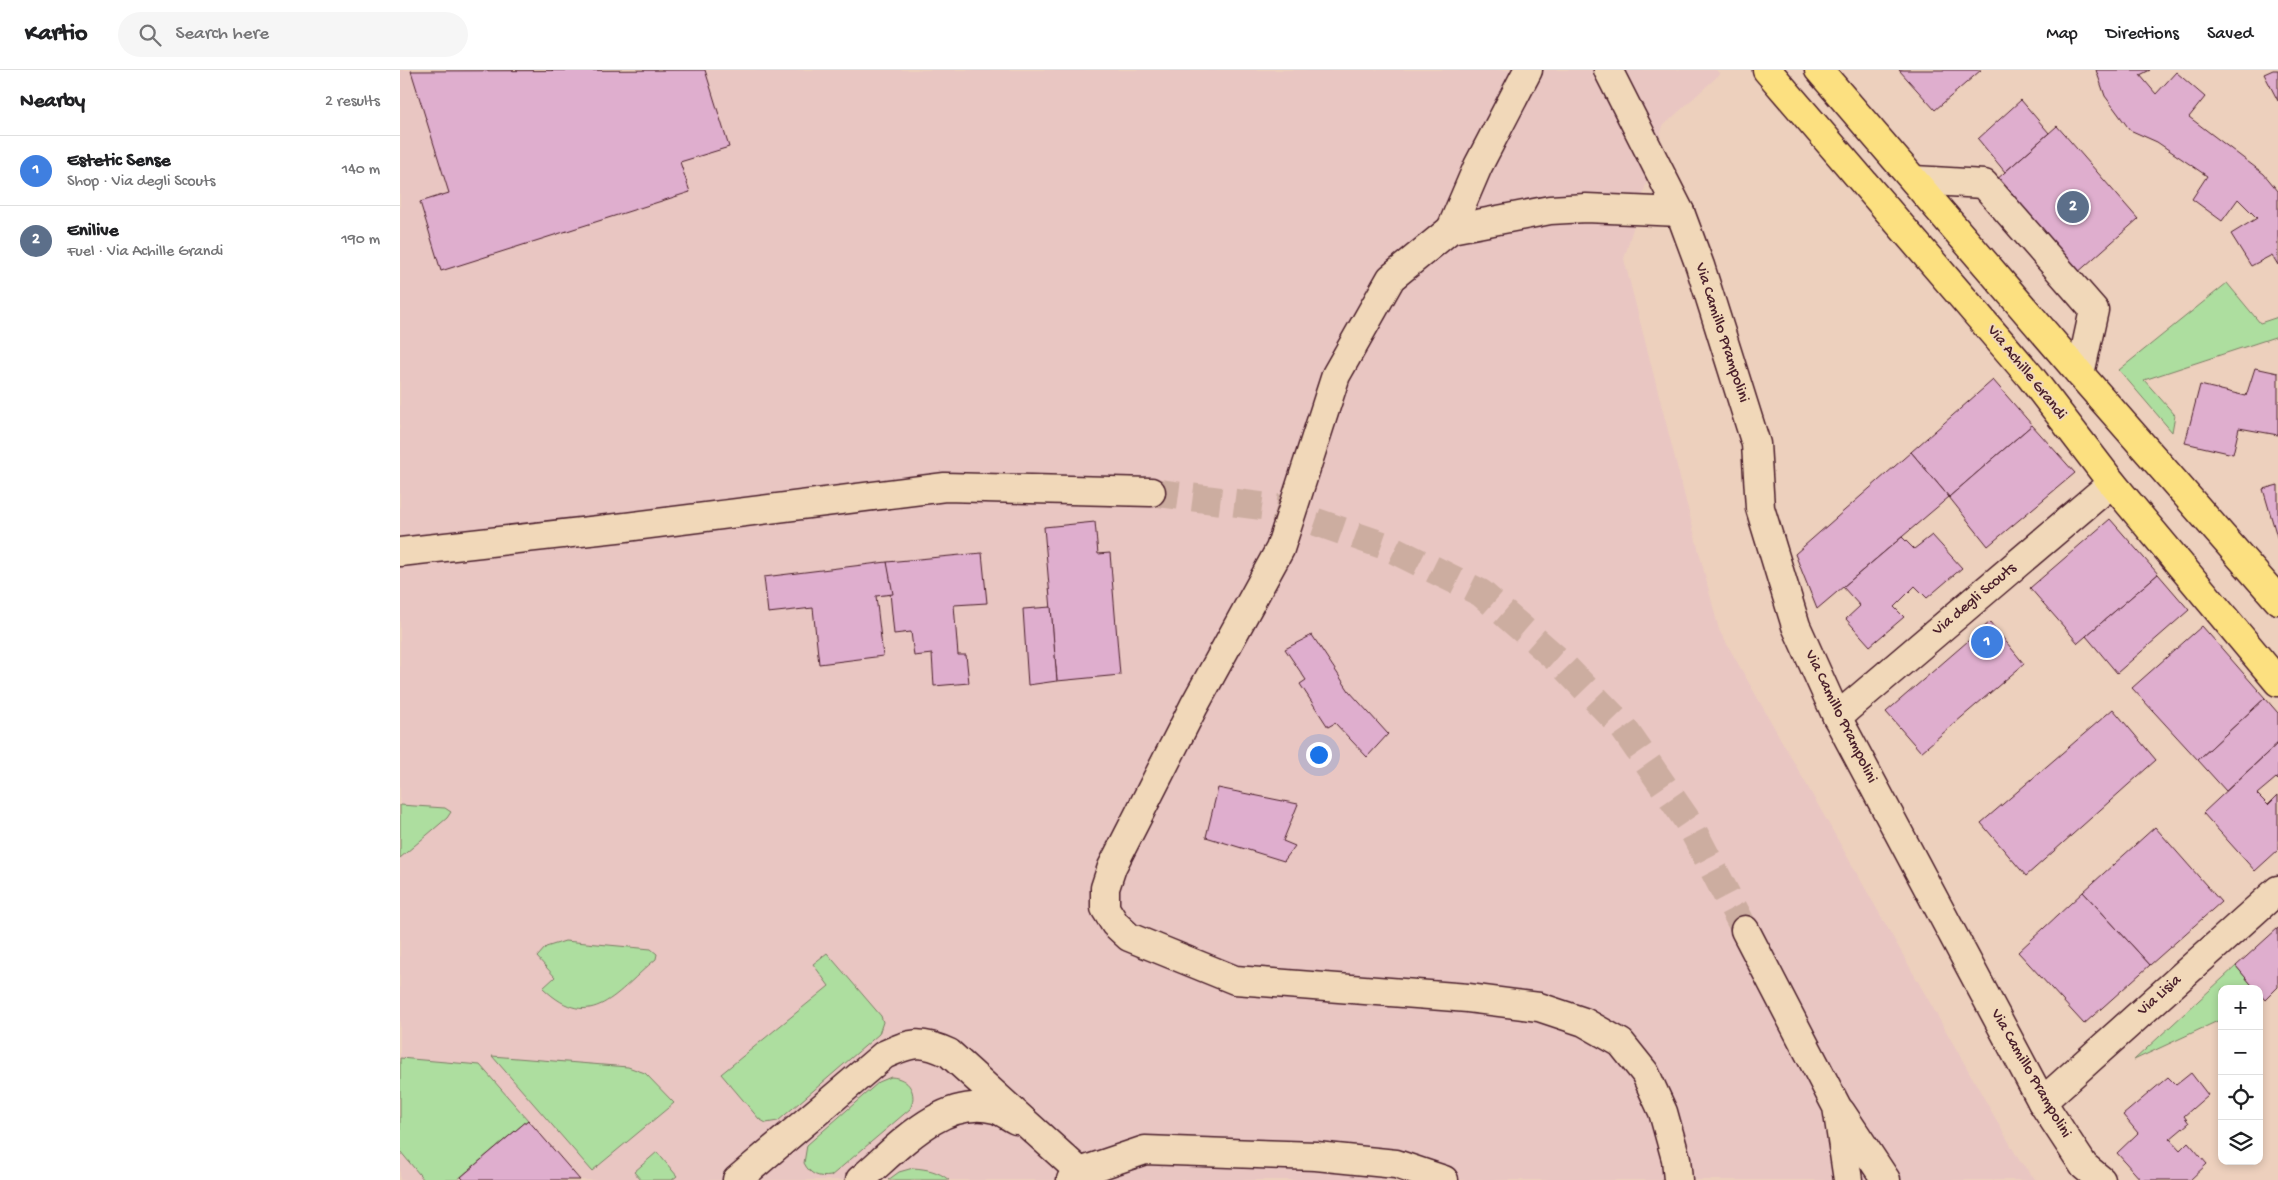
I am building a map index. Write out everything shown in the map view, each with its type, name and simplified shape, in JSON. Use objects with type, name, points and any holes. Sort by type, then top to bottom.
[{"type":"main road","name":"Via Achille Grandi","points":[[1767,70],[2030,376],[2112,483],[2278,682]]},
{"type":"main road","points":[[1819,70],[2080,374],[2278,600]]},
{"type":"street","points":[[1528,70],[1478,166],[1451,229],[1391,278],[1336,375],[1280,549],[1194,706],[1112,867],[1106,888],[1105,908],[1115,924],[1129,937],[1235,980],[1468,998],[1538,1007],[1584,1022],[1621,1043],[1645,1073],[1664,1112],[1676,1159],[1678,1180]]},
{"type":"street","name":"Via Camillo Prampolini","points":[[1608,70],[1680,212],[1700,266],[1756,444],[1760,508],[1796,626],[1837,717],[2042,1102],[2084,1166],[2101,1180]]},
{"type":"street","points":[[1914,180],[1984,184],[2094,310],[2080,374]]},
{"type":"street","points":[[1451,229],[1550,210],[1586,208],[1680,212]]},
{"type":"street","name":"Via degli Scouts","points":[[1837,717],[2112,483]]},
{"type":"street","points":[[400,552],[626,527],[945,487],[1151,492]]},
{"type":"street","name":"Via Lisia","points":[[2042,1102],[2278,890]]},
{"type":"street","points":[[1745,930],[1837,1106],[1886,1180]]},
{"type":"street","points":[[737,1180],[884,1055],[902,1047],[928,1044],[949,1053],[1033,1129],[1076,1176],[1145,1150],[1316,1156],[1396,1164],[1444,1180]]},
{"type":"street","points":[[1837,1106],[1848,1180]]},
{"type":"street","points":[[861,1179],[931,1120],[964,1107],[996,1109],[1033,1129]]},
{"type":"shaded area","points":[[400,70],[1716,70],[1720,74],[1663,126],[1624,259],[1719,630],[2019,1160],[2036,1180],[400,1180]]},
{"type":"green space","points":[[2227,283],[2260,323],[2278,317],[2278,336],[2144,380],[2175,415],[2172,432],[2119,370]]},
{"type":"green space","points":[[400,805],[445,808],[451,812],[447,818],[400,858]]},
{"type":"green space","points":[[565,941],[651,949],[657,954],[656,959],[616,995],[590,1008],[576,1008],[560,1002],[543,988],[555,977],[537,957],[546,947]]},
{"type":"green space","points":[[827,953],[881,1016],[883,1022],[879,1034],[778,1121],[766,1123],[759,1119],[721,1074],[829,986],[813,964]]},
{"type":"green space","points":[[2236,966],[2252,985],[2218,985],[2218,1021],[2134,1060]]},
{"type":"green space","points":[[492,1056],[628,1067],[645,1073],[674,1103],[592,1171]]},
{"type":"green space","points":[[400,1058],[480,1065],[528,1120],[457,1180],[424,1180],[400,1151]]},
{"type":"green space","points":[[891,1077],[903,1080],[910,1087],[913,1097],[910,1109],[831,1176],[819,1176],[812,1173],[804,1163],[807,1145],[879,1082]]},
{"type":"green space","points":[[657,1152],[677,1176],[672,1180],[641,1180],[634,1172]]},
{"type":"green space","points":[[913,1168],[941,1174],[949,1180],[888,1180],[899,1172]]},
{"type":"building","points":[[705,70],[729,147],[680,162],[690,192],[441,271],[420,202],[449,193],[411,71]]},
{"type":"building","points":[[1899,70],[1981,70],[1935,110]]},
{"type":"building","points":[[2096,70],[2150,70],[2140,75],[2156,94],[2176,72],[2205,97],[2189,117],[2264,174],[2278,191],[2278,265],[2272,255],[2251,266],[2231,234],[2257,218],[2238,199],[2222,221],[2192,199],[2207,176],[2157,142],[2130,130],[2105,96]]},
{"type":"building","points":[[2278,70],[2278,101],[2264,74]]},
{"type":"building","points":[[2021,100],[2049,133],[2005,172],[1978,139]]},
{"type":"building","points":[[2057,126],[2138,219],[2076,274],[1995,181]]},
{"type":"building","points":[[2255,368],[2278,373],[2278,435],[2239,428],[2233,454],[2185,443],[2200,385],[2246,396]]},
{"type":"building","points":[[1993,380],[2032,425],[1949,497],[1911,452]]},
{"type":"building","points":[[2032,425],[2075,473],[1988,546],[1949,497]]},
{"type":"building","points":[[1911,452],[1949,497],[1817,609],[1795,554]]},
{"type":"building","points":[[2278,485],[2278,540],[2263,489]]},
{"type":"building","points":[[2110,519],[2158,574],[2078,643],[2030,588]]},
{"type":"building","points":[[1095,522],[1098,554],[1110,553],[1120,675],[1057,681],[1044,527]]},
{"type":"building","points":[[1932,535],[1962,568],[1927,598],[1915,586],[1894,607],[1904,617],[1870,646],[1846,619],[1860,606],[1843,587],[1902,537],[1914,549]]},
{"type":"building","points":[[982,553],[987,603],[954,605],[958,655],[966,655],[969,683],[934,686],[932,654],[914,656],[911,632],[894,634],[887,562]]},
{"type":"building","points":[[887,562],[893,594],[876,596],[883,656],[819,664],[813,608],[768,613],[764,577]]},
{"type":"building","points":[[2158,574],[2189,610],[2117,673],[2086,636]]},
{"type":"building","points":[[1051,607],[1057,681],[1028,685],[1023,609]]},
{"type":"building","points":[[1990,622],[2024,664],[1921,752],[1886,712]]},
{"type":"building","points":[[2202,626],[2265,698],[2198,760],[2132,688]]},
{"type":"building","points":[[1312,635],[1349,691],[1388,734],[1367,757],[1335,723],[1328,727],[1300,684],[1306,680],[1285,649]]},
{"type":"building","points":[[2265,698],[2278,713],[2278,743],[2226,791],[2198,760]]},
{"type":"building","points":[[2113,709],[2156,760],[2026,876],[1981,823]]},
{"type":"building","points":[[2278,743],[2278,780],[2276,778],[2257,794],[2268,805],[2278,795],[2278,850],[2255,871],[2203,813]]},
{"type":"building","points":[[1218,788],[1298,804],[1283,841],[1295,846],[1284,861],[1206,837]]},
{"type":"building","points":[[2155,827],[2221,902],[2150,965],[2083,892]]},
{"type":"building","points":[[2083,892],[2150,965],[2084,1024],[2018,952]]},
{"type":"building","points":[[2278,928],[2278,987],[2265,1000],[2263,998],[2263,985],[2252,985],[2236,966]]},
{"type":"building","points":[[2191,1073],[2208,1095],[2184,1116],[2189,1123],[2170,1139],[2180,1150],[2188,1142],[2207,1164],[2190,1180],[2141,1180],[2117,1153],[2138,1133],[2123,1115],[2168,1077],[2176,1085]]},
{"type":"building","points":[[528,1120],[580,1180],[464,1180],[461,1177]]},
{"type":"tunnel","points":[[1151,492],[1276,508],[1388,547],[1481,593],[1559,661],[1622,726],[1689,823],[1745,930]]},
{"type":"place","name":"Enilive","points":[[2073,207]]},
{"type":"place","name":"Estetic Sense","points":[[1987,642]]}]
